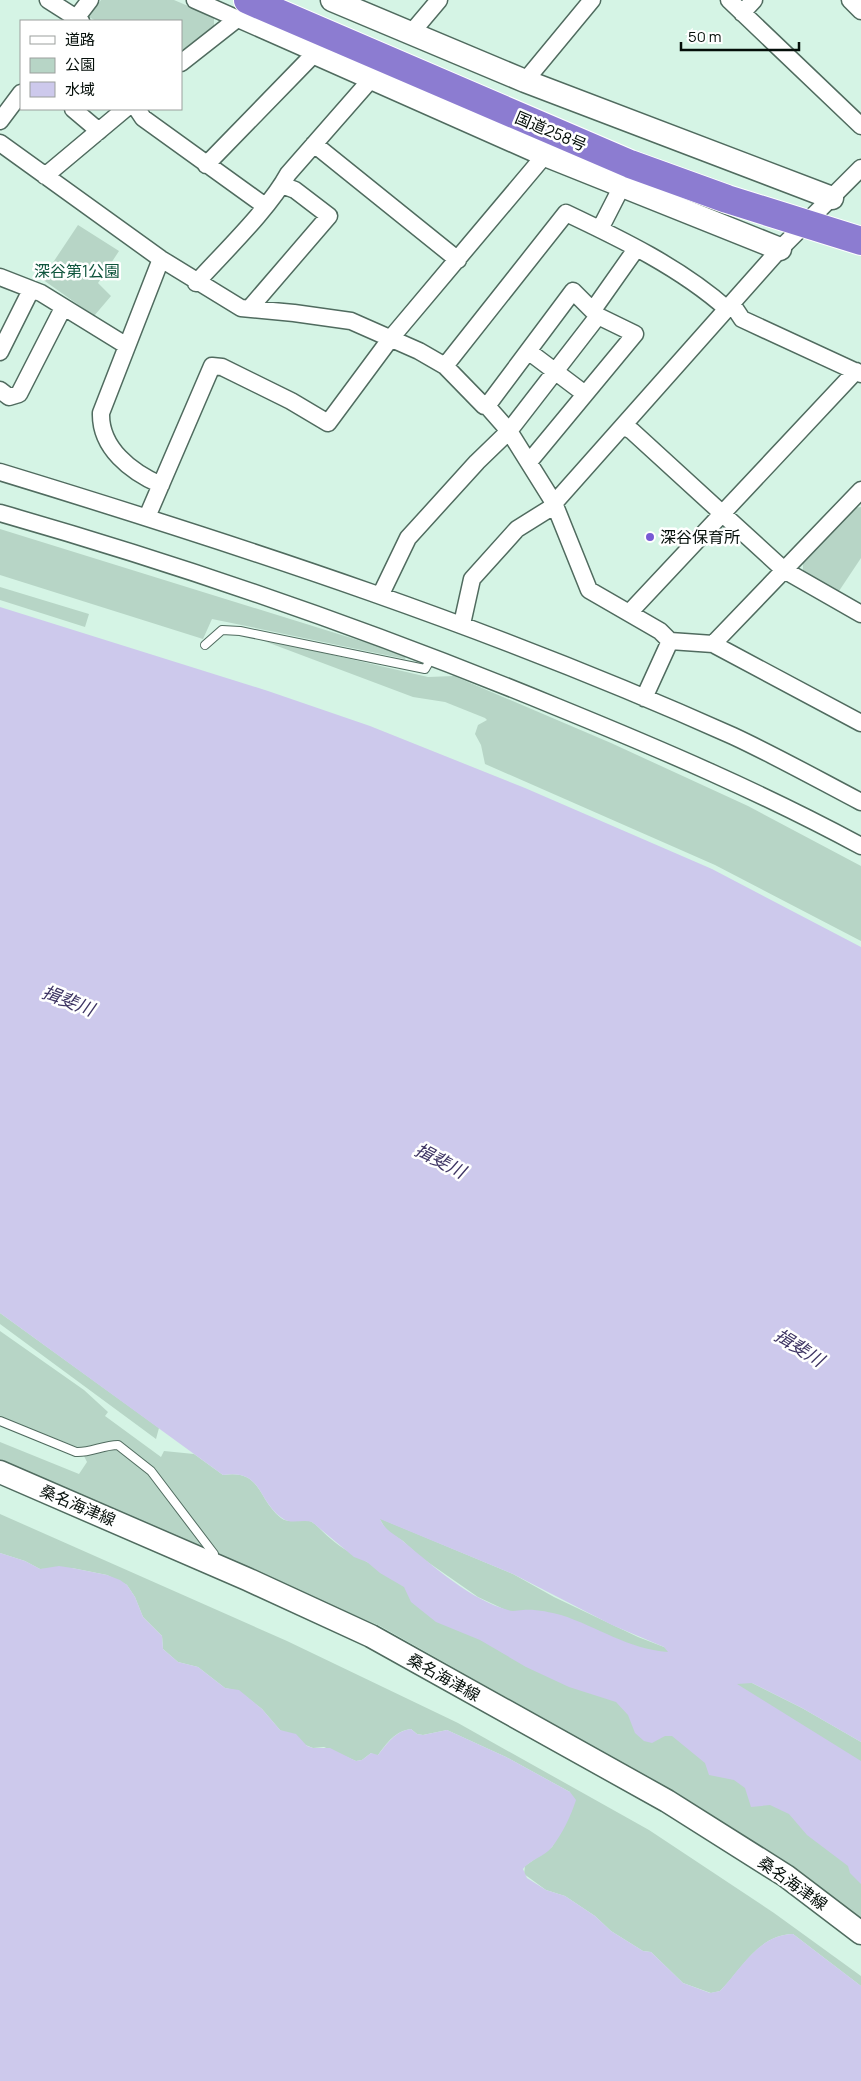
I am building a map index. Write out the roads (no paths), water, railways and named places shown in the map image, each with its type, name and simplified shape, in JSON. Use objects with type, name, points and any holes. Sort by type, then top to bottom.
[{"type":"highway","name":"国道258号","points":[[293,0],[330,18],[622,144],[861,224]]},
{"type":"highway","name":"国道258号","points":[[243,9],[330,18]]},
{"type":"highway","name":"国道258号","points":[[818,211],[861,241]]},
{"type":"street","points":[[48,0],[77,20],[90,0]]},
{"type":"street","points":[[194,0],[243,9]]},
{"type":"street","points":[[412,32],[439,0]]},
{"type":"street","points":[[525,81],[592,0]]},
{"type":"street","points":[[729,0],[861,126]]},
{"type":"street","points":[[742,12],[754,0]]},
{"type":"street","points":[[850,0],[861,11]]},
{"type":"street","points":[[182,62],[243,9]]},
{"type":"street","points":[[330,18],[412,32],[818,211]]},
{"type":"street","points":[[330,18],[373,77],[546,155],[780,250]]},
{"type":"street","points":[[206,165],[330,18]]},
{"type":"street","points":[[196,283],[373,77]]},
{"type":"street","points":[[0,121],[20,94]]},
{"type":"street","points":[[74,110],[99,131]]},
{"type":"street","points":[[45,176],[124,110]]},
{"type":"street","points":[[138,110],[143,118],[264,206]]},
{"type":"street","points":[[0,143],[196,283],[241,308],[351,321],[391,338],[445,366],[510,431],[554,503],[589,590],[660,631],[670,641],[713,644],[861,723]]},
{"type":"street","points":[[314,144],[458,260]]},
{"type":"street","points":[[147,517],[212,366],[222,367],[291,401],[328,423],[391,338],[546,155]]},
{"type":"street","points":[[462,624],[472,578],[517,529],[549,509],[780,250],[861,168]]},
{"type":"street","points":[[249,309],[329,216],[295,190],[282,185]]},
{"type":"street","points":[[600,229],[622,186]]},
{"type":"street","points":[[445,366],[566,213],[600,229],[695,284],[730,307],[742,319],[858,373],[629,613]]},
{"type":"street","points":[[381,594],[408,538],[477,462],[510,431],[555,372],[636,249]]},
{"type":"street","points":[[161,259],[101,413],[102,433],[107,443],[137,474],[161,485]]},
{"type":"street","points":[[0,277],[41,293],[126,346]]},
{"type":"street","points":[[0,352],[31,290]]},
{"type":"street","points":[[487,406],[573,292],[595,313],[634,334],[529,462]]},
{"type":"street","points":[[0,390],[9,397],[19,394],[63,308]]},
{"type":"street","points":[[528,351],[585,394]]},
{"type":"street","points":[[623,426],[632,431],[784,570],[861,614]]},
{"type":"street","points":[[0,472],[147,517],[381,594],[462,624],[734,737],[861,802]]},
{"type":"street","points":[[713,644],[860,493]]},
{"type":"street","points":[[0,514],[206,576],[433,656],[752,790],[861,846]]},
{"type":"street","points":[[644,698],[670,641]]},
{"type":"street","name":"桑名海津線","points":[[0,1472],[211,1563],[371,1636],[667,1802],[786,1876],[861,1933]]},
{"type":"lane","points":[[205,645],[222,630],[240,631],[425,669],[433,656]]},
{"type":"lane","points":[[0,1421],[76,1452],[84,1453],[107,1445],[118,1445],[152,1471],[214,1554],[211,1563]]},
{"type":"water","name":"揖斐川","points":[[0,607],[268,691],[370,726],[525,788],[712,869],[861,947],[861,1742],[802,1708],[752,1683],[737,1684],[861,1761],[861,1884],[850,1873],[848,1866],[807,1835],[789,1814],[770,1805],[751,1807],[745,1788],[734,1780],[709,1775],[705,1763],[672,1736],[665,1736],[652,1743],[644,1741],[635,1733],[628,1715],[616,1702],[569,1687],[526,1667],[480,1640],[436,1622],[411,1602],[404,1587],[380,1573],[367,1562],[354,1557],[312,1522],[292,1522],[282,1518],[274,1511],[253,1481],[236,1474],[223,1475],[0,1313]],"holes":[[[380,1519],[513,1574],[612,1625],[664,1647],[668,1652],[640,1647],[561,1615],[537,1610],[510,1611],[480,1599],[453,1581],[387,1529]]]},
{"type":"water","points":[[0,1553],[25,1561],[40,1569],[59,1566],[107,1575],[120,1580],[127,1585],[135,1597],[143,1617],[162,1636],[163,1649],[178,1662],[198,1667],[225,1688],[239,1690],[262,1709],[280,1730],[296,1734],[307,1746],[330,1748],[356,1761],[362,1760],[371,1753],[378,1755],[392,1739],[405,1730],[411,1729],[417,1734],[423,1735],[447,1730],[506,1757],[570,1792],[576,1800],[566,1825],[549,1850],[523,1869],[527,1878],[546,1890],[565,1896],[595,1916],[611,1931],[643,1951],[651,1952],[683,1983],[710,1993],[720,1991],[760,1946],[781,1936],[793,1934],[861,1986],[861,2081],[0,2081]]},
{"type":"place","name":"深谷保育所","points":[[650,537]]},
{"type":"park label","name":"深谷第1公園","points":[[77,271]]}]
